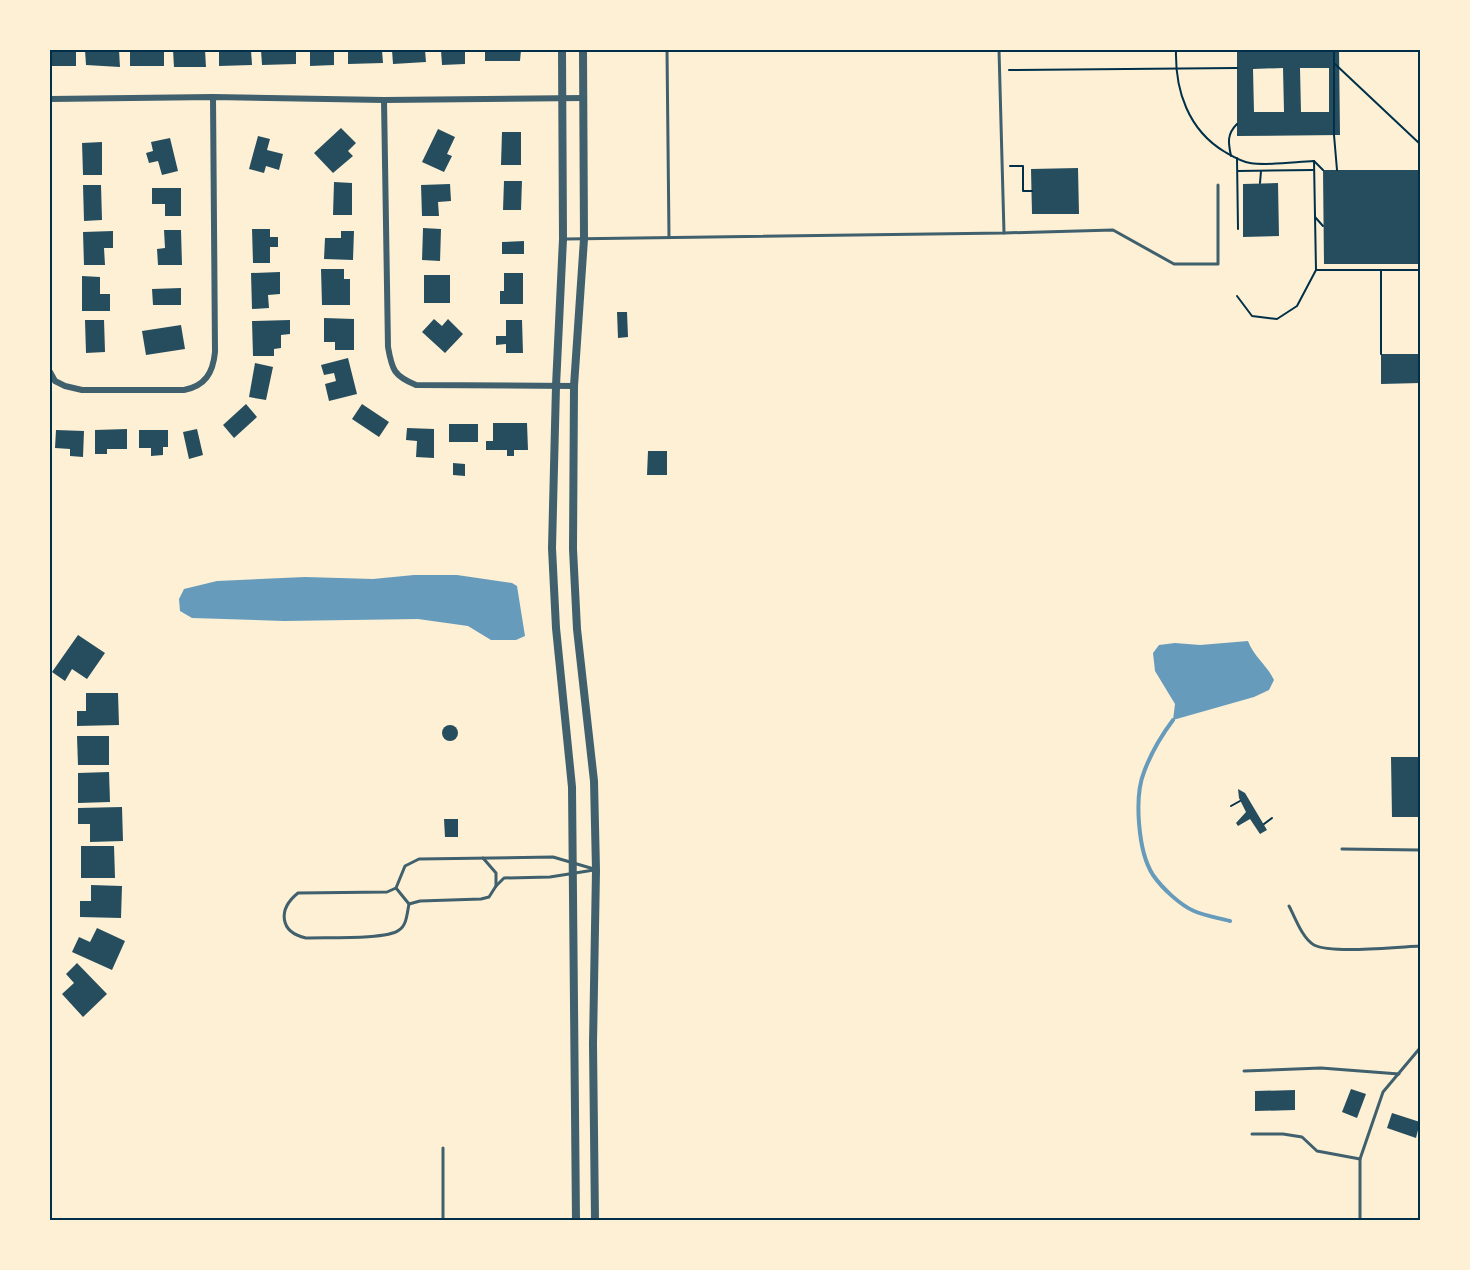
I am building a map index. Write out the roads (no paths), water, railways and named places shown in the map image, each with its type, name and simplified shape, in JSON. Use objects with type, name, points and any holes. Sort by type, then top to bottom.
[{"type":"street","points":[[562,50],[563,239],[552,548],[556,628],[572,787],[576,1221]]},
{"type":"street","points":[[583,50],[584,239],[574,386],[574,561],[577,628],[594,781],[595,1221]]},
{"type":"street","points":[[50,372],[55,381],[82,390],[184,390],[202,384],[214,366],[213,97]]},
{"type":"street","points":[[50,99],[583,98]]},
{"type":"street","points":[[384,100],[388,347],[391,366],[396,374],[416,385],[574,386]]},
{"type":"lane","points":[[667,50],[669,237]]},
{"type":"lane","points":[[999,50],[1004,233]]},
{"type":"lane","points":[[563,239],[1113,230],[1174,264],[1218,264],[1218,185]]},
{"type":"lane","points":[[1341,849],[1420,850]]},
{"type":"lane","points":[[409,904],[405,924],[399,931],[386,935],[306,938],[296,936],[287,927],[284,916],[288,901],[298,893],[387,892],[396,888],[405,866],[419,859],[553,857],[596,870]]},
{"type":"lane","points":[[483,858],[496,873],[496,886]]},
{"type":"lane","points":[[409,904],[420,901],[481,899],[489,897],[504,879],[596,870]]},
{"type":"lane","points":[[396,888],[409,904]]},
{"type":"lane","points":[[1289,906],[1303,933],[1313,945],[1333,949],[1420,946]]},
{"type":"lane","points":[[1360,1221],[1360,1159],[1383,1092],[1420,1048]]},
{"type":"lane","points":[[1244,1071],[1321,1068],[1399,1074]]},
{"type":"lane","points":[[1252,1134],[1283,1134],[1302,1137],[1317,1151],[1360,1159]]},
{"type":"lane","points":[[443,1148],[443,1221]]},
{"type":"water","points":[[414,575],[457,575],[512,583],[517,586],[525,636],[516,640],[491,640],[468,626],[418,619],[284,621],[192,618],[180,611],[179,599],[184,589],[217,581],[305,577],[373,579]]},
{"type":"water","points":[[1248,641],[1274,680],[1269,690],[1254,697],[1173,720],[1175,704],[1155,671],[1153,653],[1159,645],[1175,643],[1200,645]]},
{"type":"waterway","points":[[1173,720],[1153,751],[1141,783],[1138,810],[1144,853],[1153,875],[1177,900],[1198,913],[1230,921]]}]
